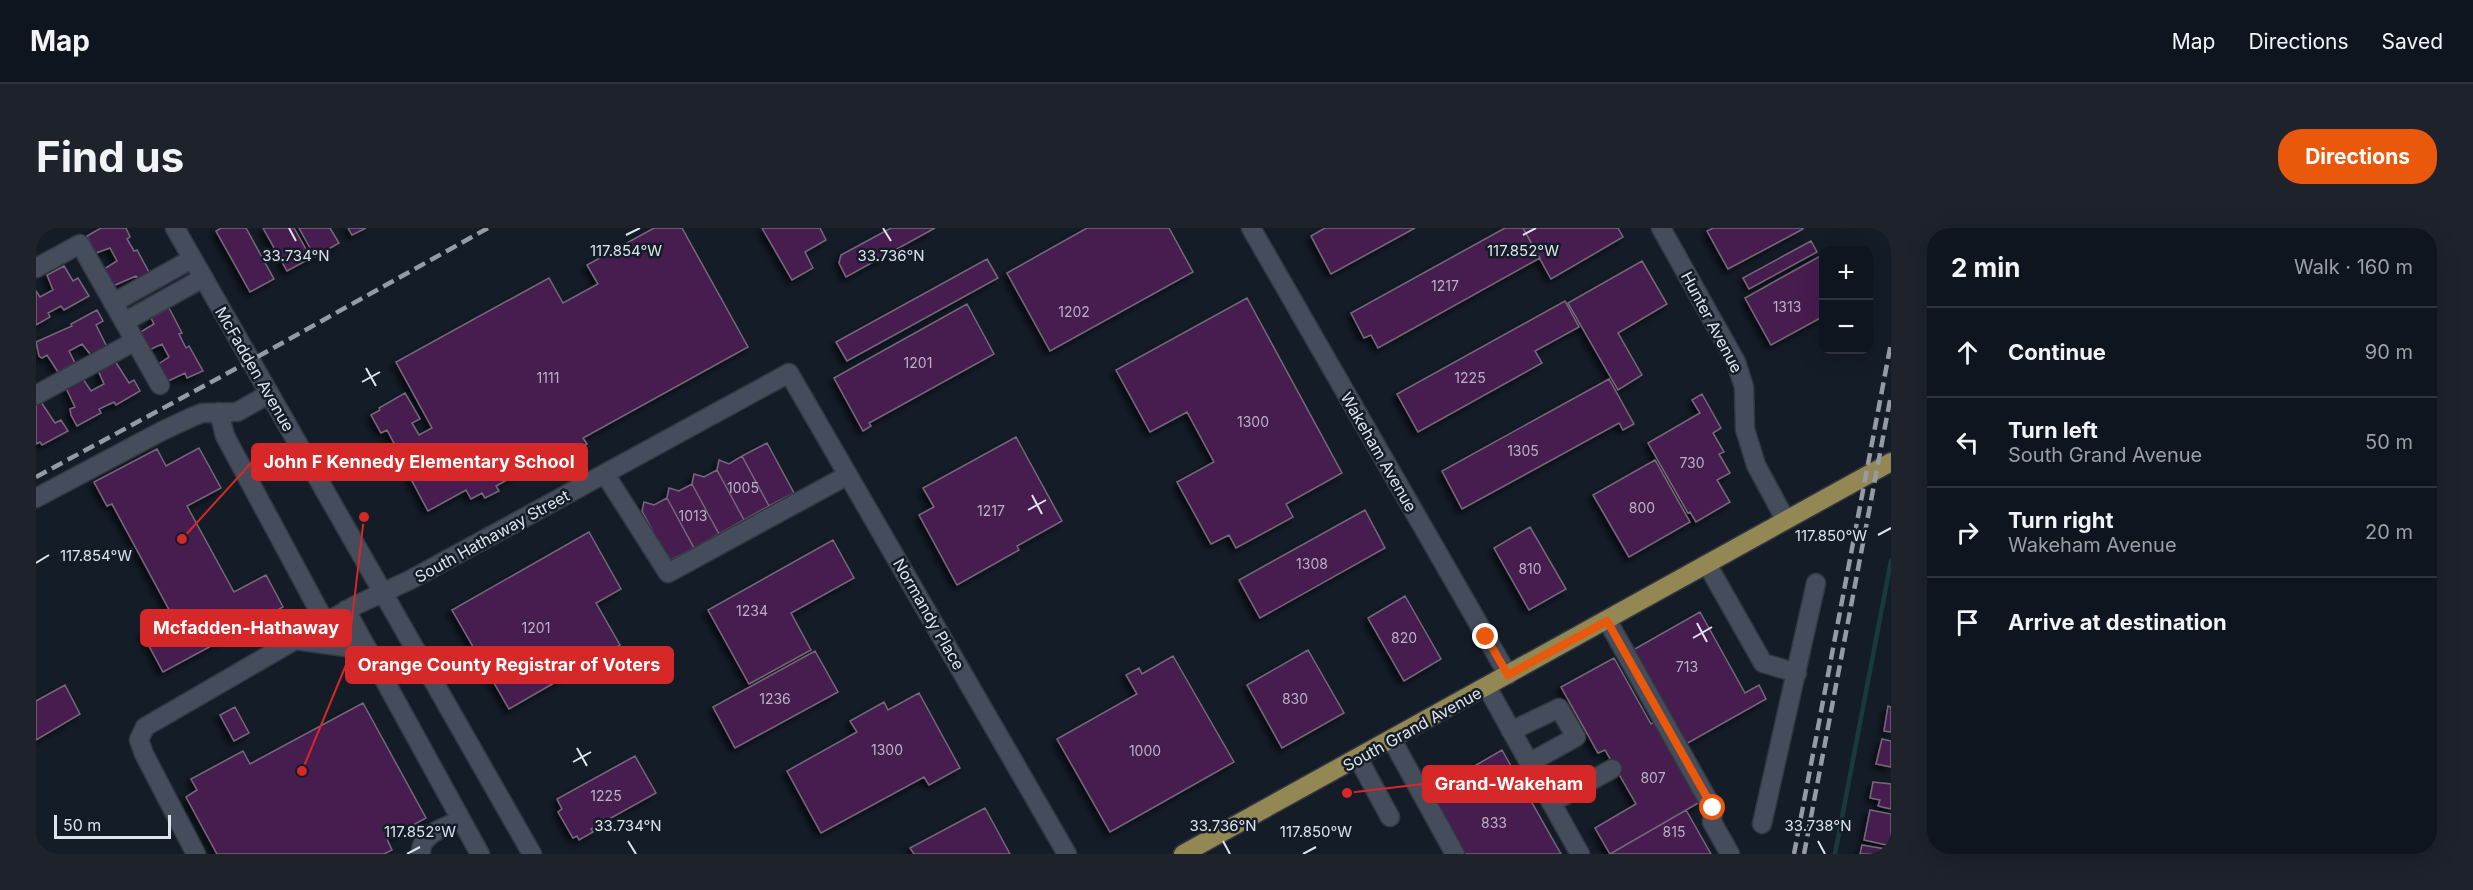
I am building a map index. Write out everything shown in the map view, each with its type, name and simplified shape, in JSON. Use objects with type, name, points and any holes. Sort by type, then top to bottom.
[{"type":"main road","name":"South Grand Avenue","points":[[1184,854],[1891,462]]},
{"type":"street","name":"McFadden Avenue","points":[[175,228],[532,854]]},
{"type":"street","name":"Wakeham Avenue","points":[[1251,228],[1508,675]]},
{"type":"street","name":"Hunter Avenue","points":[[1662,228],[1736,362],[1744,387],[1745,429],[1753,456],[1785,519]]},
{"type":"street","points":[[36,268],[80,244],[160,385]]},
{"type":"street","points":[[113,303],[192,259]]},
{"type":"street","points":[[124,322],[203,278]]},
{"type":"street","points":[[36,395],[135,341]]},
{"type":"street","name":"South Hathaway Street","points":[[196,854],[138,740],[145,727],[346,610],[410,580],[789,374]]},
{"type":"street","name":"Normandy Place","points":[[789,374],[1067,854]]},
{"type":"street","points":[[36,498],[162,431],[202,413],[237,412],[269,394]]},
{"type":"street","points":[[219,412],[225,436],[325,622]]},
{"type":"street","points":[[605,474],[668,573],[848,475]]},
{"type":"street","points":[[1707,564],[1763,663],[1797,673]]},
{"type":"street","points":[[1762,824],[1816,583]]},
{"type":"street","points":[[346,610],[480,854]]},
{"type":"street","points":[[1607,621],[1713,808],[1713,822],[1730,854]]},
{"type":"street","points":[[295,640],[367,650]]},
{"type":"street","points":[[1487,687],[1580,854]]},
{"type":"street","points":[[1511,731],[1559,708],[1576,737],[1529,763]]},
{"type":"street","points":[[1392,740],[1455,854]]},
{"type":"street","points":[[1358,758],[1390,817]]},
{"type":"street","points":[[1551,802],[1612,770]]},
{"type":"street","points":[[421,854],[422,842],[427,837],[461,820]]},
{"type":"building","points":[[101,228],[126,228],[130,237],[127,239],[134,251],[137,250],[151,276],[140,282],[136,276],[113,286],[104,269],[117,261],[110,248],[96,253],[87,236]]},
{"type":"building","points":[[221,228],[246,228],[274,279],[250,292],[216,231]]},
{"type":"building","points":[[263,228],[294,228],[311,258],[287,271]]},
{"type":"building","points":[[299,228],[330,228],[339,243],[315,257]]},
{"type":"building","points":[[348,228],[366,228],[352,235]]},
{"type":"building","points":[[654,228],[682,228],[748,347],[583,438],[587,444],[549,464],[546,458],[496,486],[499,491],[485,498],[482,493],[471,499],[466,490],[428,511],[404,466],[398,469],[389,453],[397,449],[387,430],[381,433],[371,415],[405,393],[420,419],[412,423],[419,435],[432,428],[396,362],[549,278],[563,303],[598,284],[587,265]]},
{"type":"building","points":[[762,228],[820,228],[826,240],[805,252],[813,268],[792,280]]},
{"type":"building","points":[[891,228],[935,228],[846,277],[839,263],[841,255]]},
{"type":"building","points":[[1087,228],[1169,228],[1193,272],[1050,351],[1007,273]]},
{"type":"building","points":[[1325,228],[1415,228],[1331,274],[1311,236]]},
{"type":"building","points":[[1505,228],[1523,228],[1540,258],[1378,348],[1371,335],[1364,338],[1351,313]]},
{"type":"building","points":[[1523,228],[1618,228],[1623,237],[1551,279]]},
{"type":"building","points":[[1713,228],[1803,229],[1728,269],[1707,231]]},
{"type":"building","points":[[1811,241],[1817,252],[1749,289],[1743,278]]},
{"type":"building","points":[[1819,257],[1819,319],[1771,345],[1745,298]]},
{"type":"building","points":[[987,259],[998,278],[847,361],[836,342]]},
{"type":"building","points":[[1642,261],[1667,304],[1618,333],[1642,375],[1618,390],[1568,303]]},
{"type":"building","points":[[64,266],[73,281],[78,278],[89,296],[64,310],[61,306],[48,313],[50,317],[36,325],[36,291],[40,297],[53,290],[47,275]]},
{"type":"building","points":[[1247,298],[1342,473],[1286,504],[1293,517],[1236,548],[1229,535],[1211,544],[1177,482],[1214,462],[1187,412],[1150,432],[1116,370]]},
{"type":"building","points":[[1565,301],[1579,327],[1535,351],[1542,363],[1418,432],[1397,394]]},
{"type":"building","points":[[967,304],[994,354],[869,423],[871,426],[863,431],[834,378]]},
{"type":"building","points":[[169,308],[182,333],[179,334],[186,348],[189,346],[203,371],[187,378],[185,373],[166,382],[157,365],[169,357],[162,344],[149,350],[139,333],[154,324],[151,318]]},
{"type":"building","points":[[97,310],[103,321],[96,325],[107,347],[91,355],[82,344],[69,351],[75,363],[58,372],[47,355],[42,358],[39,356],[36,342],[72,326],[71,324]]},
{"type":"building","points":[[115,361],[129,383],[134,380],[140,391],[116,405],[114,402],[99,409],[101,413],[77,426],[70,409],[75,407],[66,388],[83,379],[91,391],[104,384],[98,370]]},
{"type":"building","points":[[1609,379],[1634,424],[1623,430],[1619,423],[1462,509],[1442,471]]},
{"type":"building","points":[[1702,394],[1721,428],[1713,433],[1724,452],[1719,454],[1730,473],[1717,480],[1730,502],[1696,522],[1690,512],[1688,513],[1648,443],[1700,413],[1692,400]]},
{"type":"building","points":[[41,402],[55,423],[61,420],[68,431],[42,445],[40,442],[36,444],[36,404]]},
{"type":"building","points":[[1016,437],[1062,521],[1017,546],[1019,550],[957,585],[919,515],[934,507],[923,488]]},
{"type":"building","points":[[767,443],[794,493],[769,506],[742,456]]},
{"type":"building","points":[[199,448],[221,488],[187,506],[234,592],[266,575],[283,607],[163,672],[142,633],[173,617],[112,504],[107,506],[94,482],[157,449],[166,466]]},
{"type":"building","points":[[742,456],[769,506],[744,520],[717,470],[719,460],[729,464]]},
{"type":"building","points":[[1655,460],[1690,522],[1629,557],[1593,495]]},
{"type":"building","points":[[717,470],[744,520],[719,534],[692,484],[694,474],[704,477]]},
{"type":"building","points":[[692,484],[719,534],[694,548],[667,498],[669,488],[679,491]]},
{"type":"building","points":[[667,498],[694,548],[669,561],[642,511],[644,502],[654,505]]},
{"type":"building","points":[[1365,510],[1385,548],[1260,618],[1239,580]]},
{"type":"building","points":[[1530,527],[1566,589],[1529,610],[1494,548]]},
{"type":"building","points":[[589,532],[621,589],[596,603],[620,645],[509,709],[452,610]]},
{"type":"building","points":[[833,540],[854,578],[791,613],[811,650],[749,684],[708,610]]},
{"type":"building","points":[[1405,596],[1441,659],[1404,681],[1368,618]]},
{"type":"building","points":[[1700,612],[1745,693],[1759,685],[1766,699],[1686,744],[1633,650]]},
{"type":"building","points":[[1308,650],[1344,713],[1282,748],[1247,685]]},
{"type":"building","points":[[815,651],[838,692],[735,748],[713,707]]},
{"type":"building","points":[[1173,656],[1234,762],[1110,832],[1057,739],[1137,694],[1126,675],[1139,668],[1142,674]]},
{"type":"building","points":[[1614,658],[1651,724],[1654,722],[1700,802],[1610,854],[1595,828],[1636,804],[1605,750],[1598,753],[1561,687]]},
{"type":"building","points":[[65,685],[80,714],[36,740],[36,701]]},
{"type":"building","points":[[919,693],[960,768],[929,785],[924,777],[821,833],[787,771],[857,732],[850,721],[884,702],[888,710]]},
{"type":"building","points":[[363,703],[426,818],[387,839],[392,850],[384,854],[217,854],[186,797],[197,790],[191,779],[243,751],[250,764]]},
{"type":"building","points":[[1888,706],[1891,707],[1891,732],[1884,731]]},
{"type":"building","points":[[235,707],[249,733],[234,741],[220,715]]},
{"type":"building","points":[[1882,739],[1891,741],[1891,767],[1876,764]]},
{"type":"building","points":[[1502,750],[1561,854],[1463,854],[1428,793]]},
{"type":"building","points":[[635,756],[656,793],[591,829],[593,832],[579,840],[577,836],[573,838],[558,812],[562,809],[557,799]]},
{"type":"building","points":[[1873,782],[1891,784],[1891,809],[1878,806],[1880,800],[1870,798]]},
{"type":"building","points":[[985,808],[1010,854],[914,854],[910,848]]},
{"type":"building","points":[[1686,810],[1711,854],[1610,854]]},
{"type":"building","points":[[1870,810],[1891,814],[1891,846],[1864,840]]},
{"type":"building","points":[[1862,845],[1891,850],[1891,854],[1860,854]]},
{"type":"waterway","points":[[1835,854],[1891,561]]},
{"type":"railway","points":[[36,477],[488,228]]},
{"type":"railway","points":[[1794,854],[1891,343]]},
{"type":"railway","points":[[1804,854],[1891,395]]},
{"type":"place","name":"Mcfadden-Hathaway","points":[[364,517]]},
{"type":"place","name":"John F Kennedy Elementary School","points":[[182,539]]},
{"type":"place","name":"Orange County Registrar of Voters","points":[[302,771]]},
{"type":"place","name":"Grand-Wakeham","points":[[1347,793]]},
{"type":"route","points":[[1486,637],[1508,675],[1607,621],[1713,808]]}]
